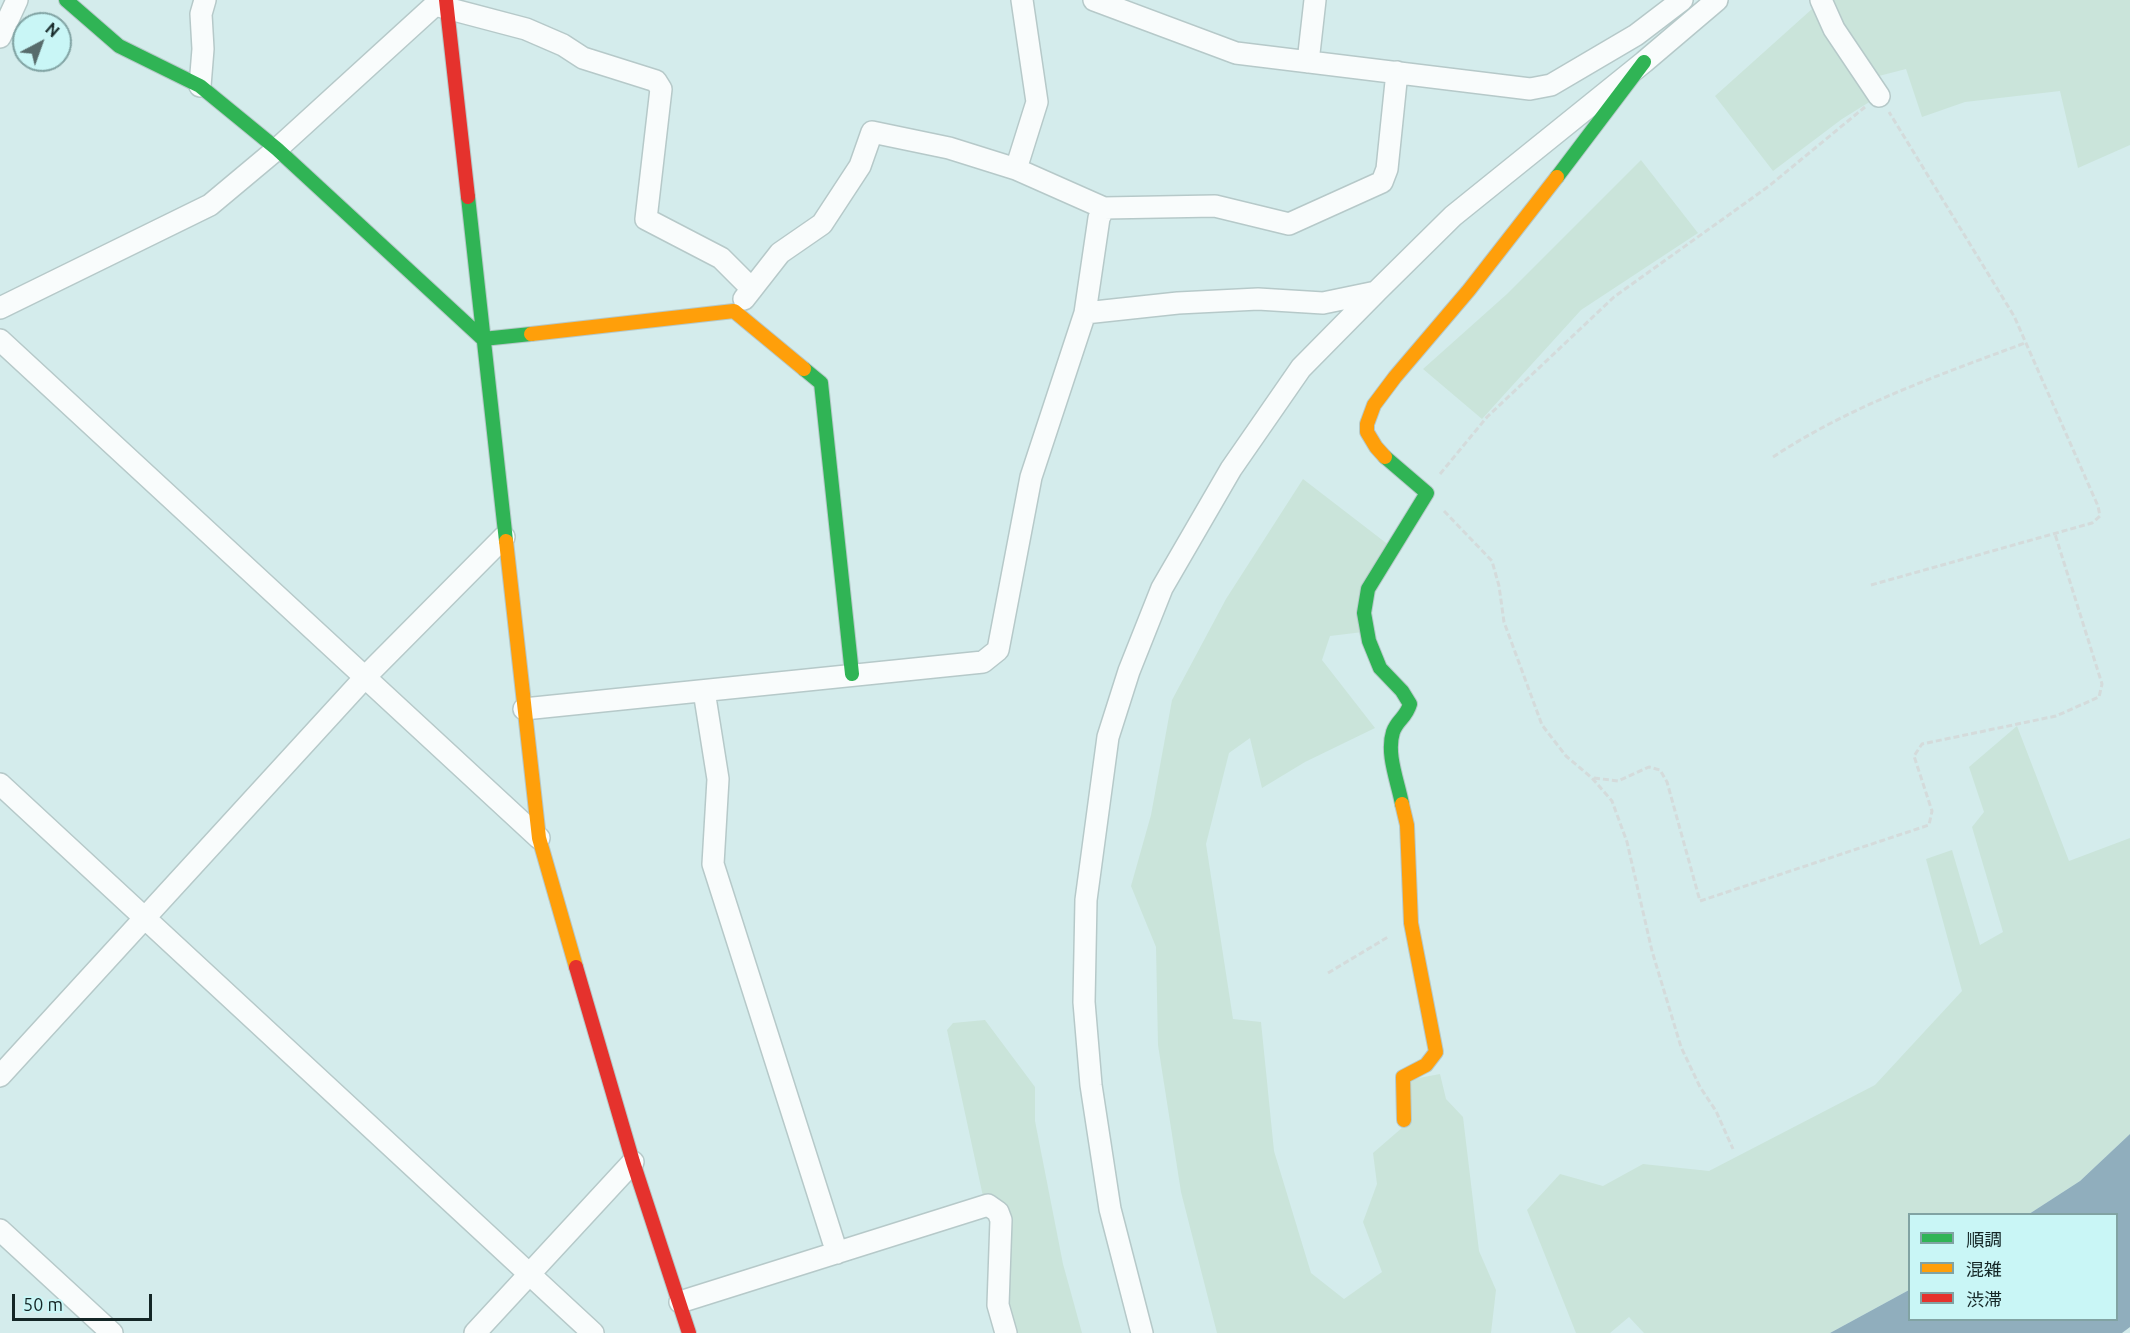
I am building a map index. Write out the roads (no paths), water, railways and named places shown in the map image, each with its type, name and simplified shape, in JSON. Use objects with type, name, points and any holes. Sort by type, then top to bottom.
[{"type":"street","points":[[0,37],[17,0]]},
{"type":"street","points":[[200,86],[203,49],[201,14],[205,0]]},
{"type":"street","points":[[1016,169],[1036,102],[1022,0]]},
{"type":"street","points":[[1094,0],[1236,53],[1530,89],[1551,85],[1636,35],[1682,0]]},
{"type":"street","points":[[1308,62],[1315,0]]},
{"type":"street","points":[[1142,1333],[1110,1209],[1091,1085],[1084,1002],[1086,900],[1108,737],[1129,671],[1162,588],[1231,469],[1301,368],[1453,216],[1717,0]]},
{"type":"street","points":[[1821,0],[1834,29],[1879,96]]},
{"type":"street","points":[[73,2],[119,46],[200,86],[277,149],[483,339],[734,311],[780,253],[822,224],[860,166],[872,132],[949,148],[1016,169],[1104,208],[1215,207],[1288,224],[1382,182],[1387,169],[1397,72]]},
{"type":"street","points":[[0,308],[210,205],[277,149],[435,5],[446,4],[526,29],[563,45],[583,58],[656,81],[661,89],[646,219],[721,258],[752,289]]},
{"type":"street","points":[[446,4],[539,838],[633,1162],[689,1333]]},
{"type":"street","points":[[1404,1120],[1403,1077],[1422,1069],[1431,1062],[1436,1052],[1411,923],[1407,825],[1391,749],[1393,732],[1398,723],[1407,715],[1410,704],[1402,691],[1380,668],[1369,641],[1364,613],[1368,589],[1426,493],[1374,446],[1366,430],[1370,411],[1544,194],[1644,62]]},
{"type":"street","points":[[524,709],[983,662],[998,650],[1031,477],[1085,313],[1099,218],[1104,208]]},
{"type":"street","points":[[1085,313],[1178,303],[1258,299],[1323,303],[1376,292]]},
{"type":"street","points":[[734,311],[821,383],[852,675]]},
{"type":"street","points":[[0,340],[364,679],[539,838]]},
{"type":"street","points":[[0,1076],[364,679],[504,537]]},
{"type":"street","points":[[704,691],[718,779],[712,864],[837,1253]]},
{"type":"street","points":[[0,784],[593,1333]]},
{"type":"street","points":[[476,1333],[633,1162]]},
{"type":"street","points":[[680,1302],[988,1205],[998,1212],[1001,1220],[998,1305],[1006,1333]]},
{"type":"street","points":[[0,1230],[112,1333]]},
{"type":"water","points":[[2130,1134],[2130,1327],[2122,1333],[1830,1333],[1908,1291],[1908,1321],[2118,1321],[2118,1213],[2031,1213],[2080,1181]]}]
